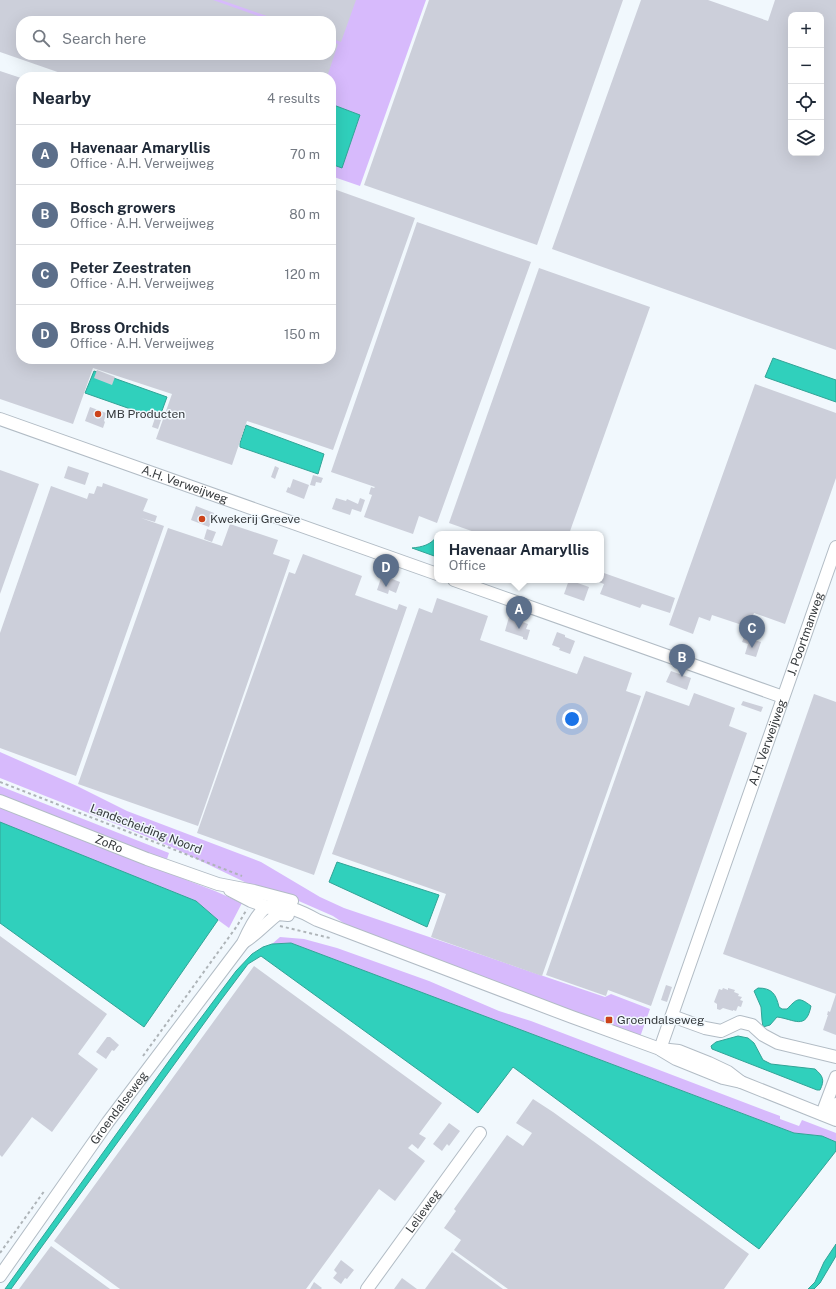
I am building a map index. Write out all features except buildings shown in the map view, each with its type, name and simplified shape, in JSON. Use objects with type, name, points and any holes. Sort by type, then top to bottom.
[{"type":"street","name":"A.H. Verweijweg","points":[[0,419],[434,573]]},
{"type":"street","name":"J. Poortmanweg","points":[[783,697],[836,547]]},
{"type":"street","name":"A.H. Verweijweg","points":[[462,583],[783,697],[660,1049]]},
{"type":"street","name":"ZoRo","points":[[0,801],[147,859],[218,884],[266,907]]},
{"type":"street","name":"ZoRo","points":[[218,884],[254,891],[296,902],[310,908],[317,920]]},
{"type":"street","points":[[266,907],[280,905],[564,1015],[660,1049],[679,1051],[728,1072],[741,1082],[830,1117]]},
{"type":"street","points":[[266,907],[306,922],[317,920]]},
{"type":"street","name":"Groendalseweg","points":[[0,1276],[108,1122],[243,943],[256,918],[266,907]]},
{"type":"street","name":"Groendalseweg","points":[[243,943],[278,914],[288,915]]},
{"type":"street","points":[[672,1016],[705,1028],[721,1031],[740,1022],[752,1025],[763,1035],[778,1043],[836,1057]]},
{"type":"street","points":[[830,1117],[836,1077]]},
{"type":"street","points":[[830,1117],[836,1104]]},
{"type":"street","name":"Lelieweg","points":[[367,1289],[480,1133]]},
{"type":"path","name":"Landscheiding Noord","points":[[0,782],[242,876]]},
{"type":"path","points":[[245,914],[251,901]]},
{"type":"shaded area","points":[[209,0],[426,0],[360,186],[336,178],[336,166],[342,168],[360,115],[336,106],[336,72],[215,72],[297,60],[336,60],[336,16],[203,16]]},
{"type":"shaded area","points":[[336,106],[360,115],[342,168],[336,166]]},
{"type":"shaded area","points":[[773,358],[836,380],[836,402],[765,377]]},
{"type":"shaded area","points":[[94,371],[167,397],[159,419],[85,393]]},
{"type":"shaded area","points":[[246,425],[324,454],[318,474],[240,447]]},
{"type":"shaded area","points":[[434,540],[434,556],[412,548],[426,545]]},
{"type":"shaded area","points":[[0,752],[77,786],[127,811],[261,862],[320,897],[344,908],[605,997],[611,994],[650,1009],[640,1037],[351,928],[333,916],[288,896],[257,888],[176,849],[0,778]]},
{"type":"shaded area","points":[[0,786],[169,853],[167,859],[142,851],[0,796]]},
{"type":"shaded area","points":[[0,808],[215,891],[242,903],[229,928],[196,901],[0,822]]},
{"type":"shaded area","points":[[0,822],[196,901],[218,920],[144,1027],[0,923]]},
{"type":"shaded area","points":[[337,862],[439,895],[427,927],[329,882]]},
{"type":"shaded area","points":[[280,937],[304,939],[337,948],[429,981],[499,1011],[531,1021],[780,1116],[780,1119],[799,1126],[802,1120],[836,1133],[836,1142],[822,1136],[794,1133],[291,943],[272,944]]},
{"type":"shaded area","points":[[291,943],[794,1133],[822,1136],[836,1142],[836,1151],[759,1249],[513,1067],[478,1113],[261,956],[248,964],[11,1289],[5,1289],[171,1058],[236,971],[252,954],[263,947],[272,944]]},
{"type":"shaded area","points":[[758,988],[767,989],[773,993],[779,1007],[782,1009],[787,1009],[798,1000],[803,1001],[811,1006],[809,1014],[806,1019],[798,1022],[777,1017],[770,1025],[763,1027],[761,1007],[754,991]]},
{"type":"shaded area","points":[[738,1036],[748,1038],[754,1043],[763,1060],[771,1064],[815,1069],[820,1074],[823,1081],[820,1090],[712,1049],[711,1046],[716,1042]]},
{"type":"shaded area","points":[[836,1244],[836,1256],[820,1283],[814,1289],[808,1289],[815,1282],[824,1262]]},
{"type":"place","name":"MB Producten","points":[[98,414]]},
{"type":"place","name":"Kwekerij Greeve","points":[[202,519]]},
{"type":"place","name":"Bross Orchids","points":[[386,587]]},
{"type":"place","name":"Havenaar Amaryllis","points":[[519,629]]},
{"type":"place","name":"Peter Zeestraten","points":[[752,648]]},
{"type":"place","name":"Bosch growers","points":[[682,677]]},
{"type":"place","name":"Groendalseweg","points":[[609,1020]]}]
